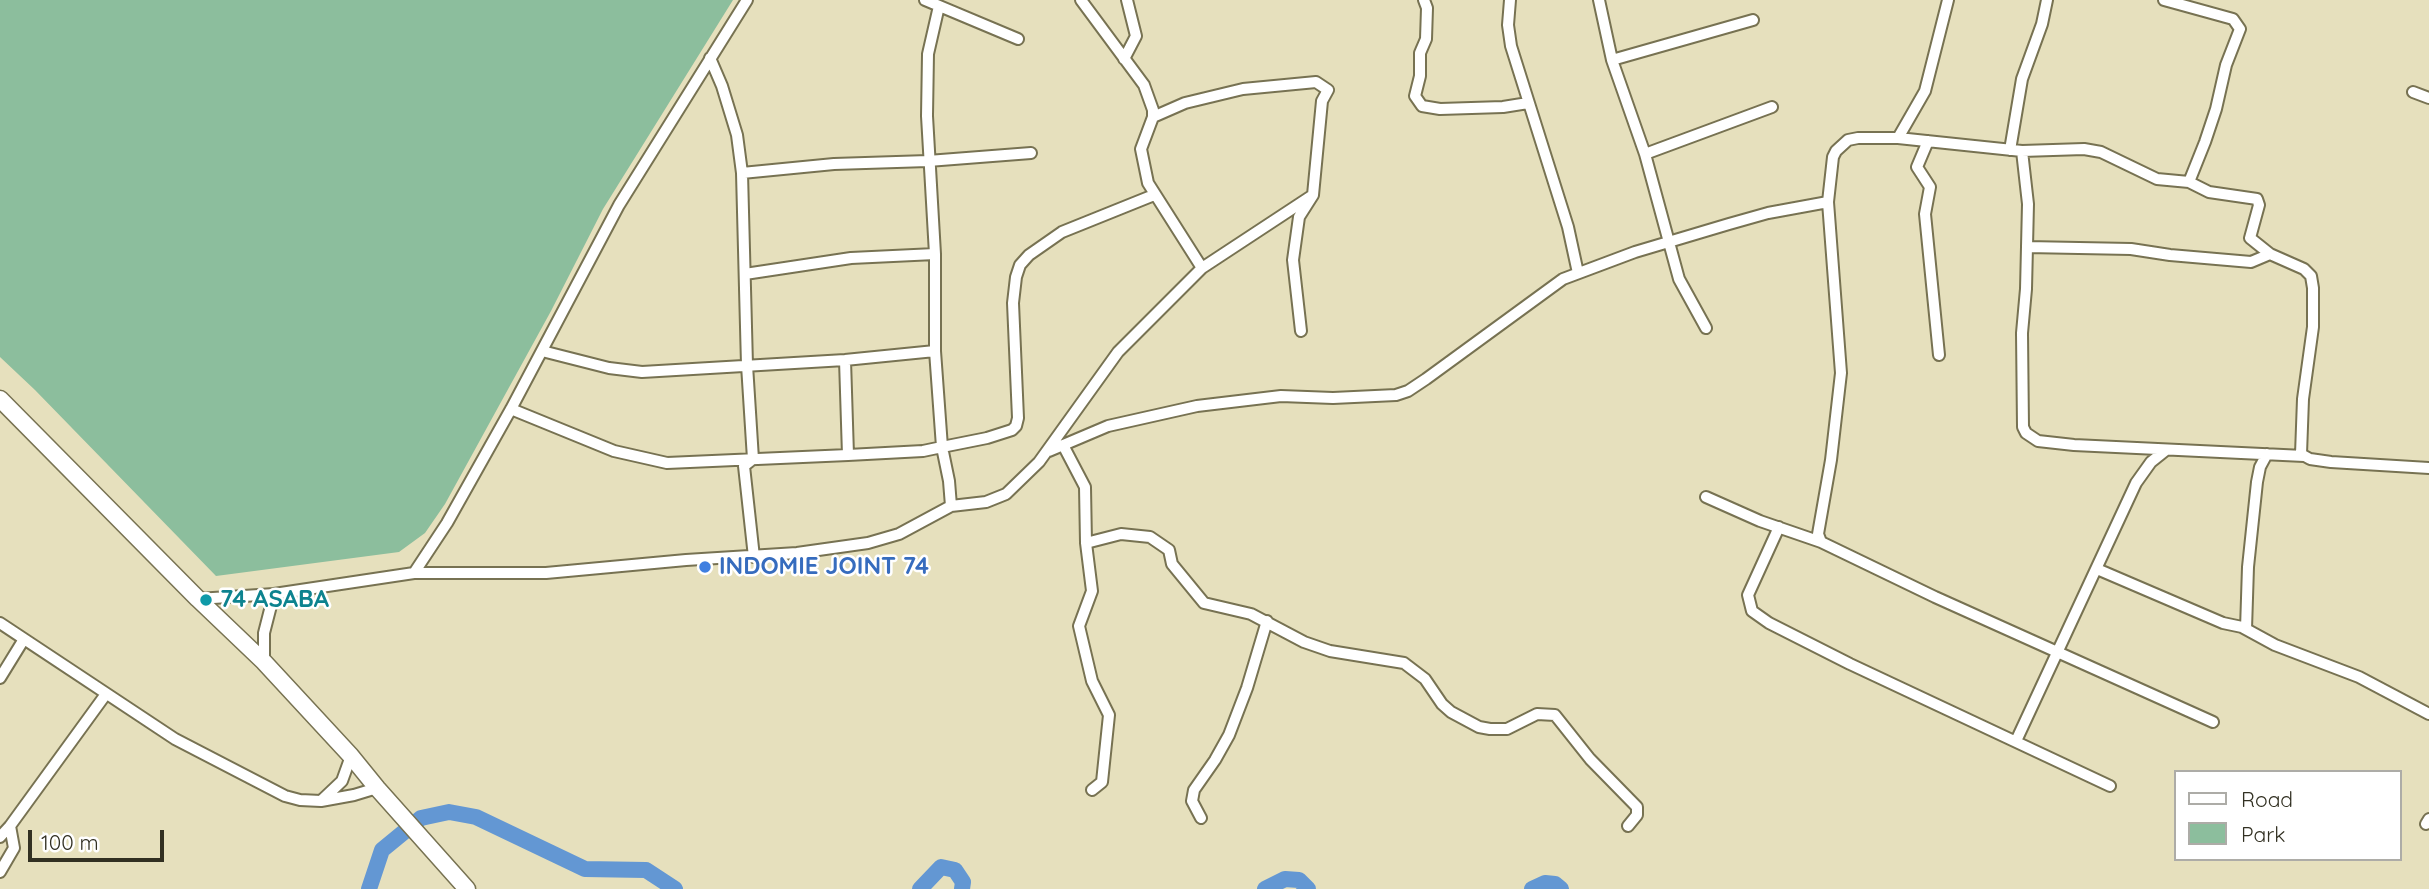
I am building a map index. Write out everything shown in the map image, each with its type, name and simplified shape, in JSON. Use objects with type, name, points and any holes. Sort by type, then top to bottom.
[{"type":"main road","points":[[0,399],[264,662],[351,756],[467,889]]},
{"type":"street","points":[[414,573],[447,523],[619,205],[747,0]]},
{"type":"street","points":[[925,0],[1018,39]]},
{"type":"street","points":[[1081,0],[1144,85],[1151,101],[1153,117],[1141,149],[1145,173],[1154,195],[1202,268]]},
{"type":"street","points":[[1124,59],[1136,36],[1127,0]]},
{"type":"street","points":[[1424,0],[1427,8],[1426,39],[1420,53],[1420,76],[1415,96],[1422,106],[1440,109],[1503,107],[1528,103]]},
{"type":"street","points":[[1510,0],[1508,24],[1511,46],[1567,227],[1578,273]]},
{"type":"street","points":[[1599,0],[1612,60],[1645,154],[1679,279],[1706,328]]},
{"type":"street","points":[[1898,138],[1925,91],[1948,0]]},
{"type":"street","points":[[2047,0],[2042,24],[2022,79],[2016,150],[2028,204],[2022,333],[2023,426],[2026,433],[2038,441],[2304,456],[2331,462],[2429,468]]},
{"type":"street","points":[[2164,0],[2232,19],[2239,29],[2226,65],[2216,109],[2189,182]]},
{"type":"street","points":[[939,6],[928,54],[928,161],[934,254],[935,351],[942,447],[951,506]]},
{"type":"street","points":[[1612,60],[1753,20]]},
{"type":"street","points":[[710,58],[737,135],[742,173],[747,365],[753,459]]},
{"type":"street","points":[[1153,117],[1185,103],[1243,89],[1317,82],[1328,90],[1322,101],[1313,195],[1299,216],[1293,260],[1301,331]]},
{"type":"street","points":[[2413,92],[2429,98]]},
{"type":"street","points":[[1645,154],[1772,107]]},
{"type":"street","points":[[1821,542],[1818,534],[1831,460],[1841,373],[1828,202],[1833,157],[1848,140],[1858,138],[1898,138],[2016,150],[2084,149],[2101,152],[2157,179],[2189,182],[2209,192],[2257,199],[2259,205],[2250,238],[2270,254],[2304,269],[2311,276],[2313,327],[2299,451],[2304,456]]},
{"type":"street","points":[[1928,141],[1917,167],[1930,187],[1925,214],[1938,355]]},
{"type":"street","points":[[742,173],[834,164],[928,161],[1031,153]]},
{"type":"street","points":[[511,408],[614,451],[667,463],[923,451],[1012,430],[1018,418],[1013,303],[1020,265],[1029,255],[1062,232],[1154,195]]},
{"type":"street","points":[[198,598],[274,594],[414,573],[546,573],[686,560],[754,557],[868,543],[900,534],[951,506],[986,502],[1006,494],[1047,452],[1118,352],[1202,268],[1313,195]]},
{"type":"street","points":[[1047,452],[1108,426],[1197,406],[1281,396],[1333,398],[1396,395],[1408,391],[1426,379],[1555,285],[1578,273],[1667,242],[1768,213],[1828,202]]},
{"type":"street","points":[[2027,247],[2131,249],[2251,262],[2270,254]]},
{"type":"street","points":[[745,274],[851,258],[934,254]]},
{"type":"street","points":[[542,351],[608,368],[642,372],[845,360],[935,351]]},
{"type":"street","points":[[845,360],[848,455]]},
{"type":"street","points":[[1063,445],[1085,487],[1086,543],[1092,591],[1079,626],[1092,681],[1109,715],[1102,782],[1092,790]]},
{"type":"street","points":[[2016,741],[2136,483],[2151,461],[2166,450]]},
{"type":"street","points":[[2246,629],[2248,568],[2257,482],[2260,467],[2267,454]]},
{"type":"street","points":[[753,459],[744,467],[754,557]]},
{"type":"street","points":[[1706,497],[1821,542],[2213,722]]},
{"type":"street","points":[[1779,527],[1748,595],[1752,611],[1769,623],[1850,664],[2110,786]]},
{"type":"street","points":[[1086,543],[1121,534],[1150,537],[1169,550],[1172,564],[1204,603],[1235,609],[1267,621],[1304,642],[1330,651],[1404,663],[1425,679],[1442,704],[1451,712],[1479,727],[1507,729],[1536,714],[1555,715],[1590,759],[1637,807],[1637,815],[1628,826]]},
{"type":"street","points":[[2097,569],[2223,623],[2246,629],[2275,645],[2359,677],[2429,714]]},
{"type":"street","points":[[264,662],[264,633],[274,594]]},
{"type":"street","points":[[1201,818],[1192,801],[1194,790],[1228,735],[1251,678],[1267,621]]},
{"type":"street","points":[[0,623],[175,739],[285,796],[321,801],[377,788]]},
{"type":"street","points":[[0,678],[24,639]]},
{"type":"street","points":[[0,836],[106,694]]},
{"type":"street","points":[[321,801],[333,792],[342,780],[351,756]]},
{"type":"street","points":[[0,872],[14,848],[10,826]]},
{"type":"green space","points":[[0,0],[733,0],[603,209],[551,311],[445,504],[425,533],[399,552],[216,576],[0,357]]},
{"type":"waterway","points":[[369,889],[382,850],[421,818],[449,812],[476,817],[585,869],[646,870],[675,889]]},
{"type":"waterway","points":[[920,889],[941,867],[955,870],[963,882],[962,889]]},
{"type":"waterway","points":[[1265,889],[1285,879],[1299,880],[1308,889]]},
{"type":"waterway","points":[[1532,889],[1545,883],[1555,884],[1561,889]]},
{"type":"place","name":"INDOMIE JOINT 74","points":[[705,567]]},
{"type":"place","name":"74 ASABA","points":[[206,600]]}]
